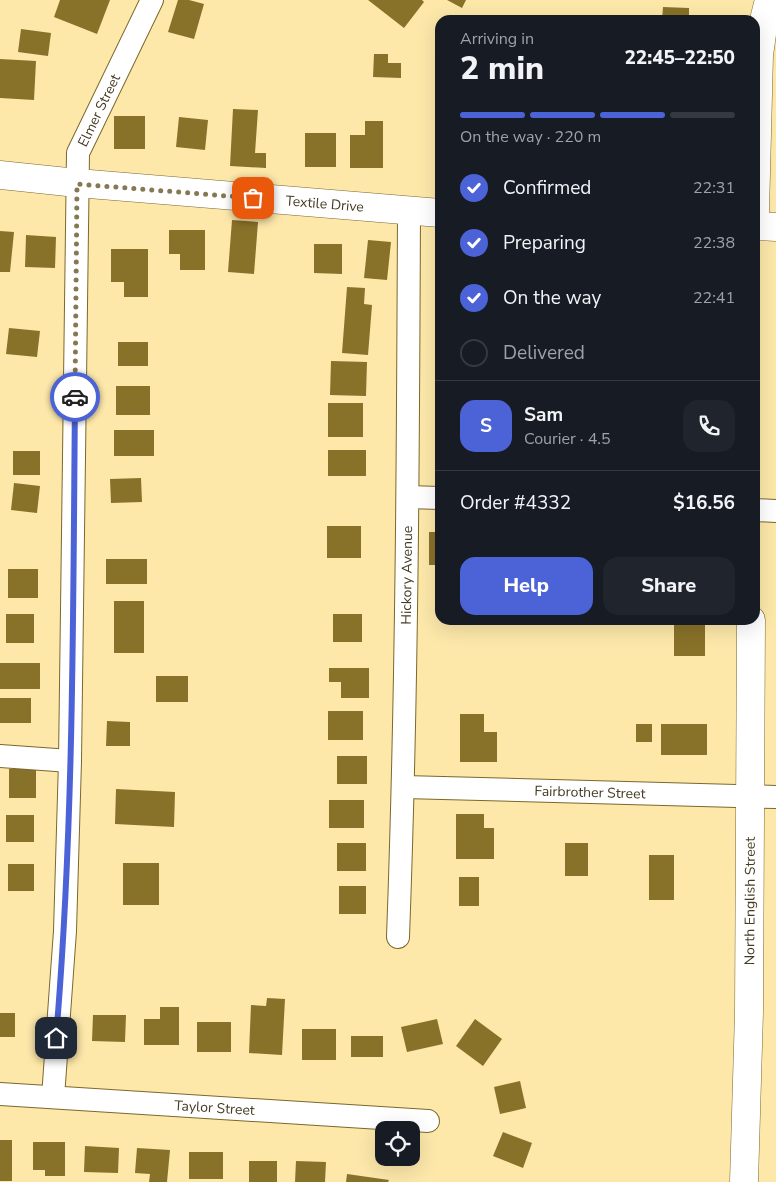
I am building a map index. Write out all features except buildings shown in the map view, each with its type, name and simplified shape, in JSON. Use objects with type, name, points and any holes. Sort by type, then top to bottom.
[{"type":"street","name":"Elmer Street","points":[[53,1097],[65,931],[70,761],[78,153],[152,0]]},
{"type":"street","points":[[760,48],[769,0]]},
{"type":"street","name":"Textile Drive","points":[[0,175],[77,184],[435,213]]},
{"type":"street","name":"Hickory Avenue","points":[[398,937],[404,787],[409,211]]},
{"type":"street","points":[[760,226],[776,227]]},
{"type":"street","points":[[408,497],[435,498]]},
{"type":"street","points":[[760,510],[776,511]]},
{"type":"street","name":"North English Street","points":[[744,1182],[749,1012],[763,797],[751,625]]},
{"type":"street","points":[[0,756],[70,761]]},
{"type":"street","name":"Fairbrother Street","points":[[404,787],[763,797]]},
{"type":"street","name":"Taylor Street","points":[[0,1094],[428,1121]]},
{"type":"way so far","points":[[75,397],[77,184],[253,198]]},
{"type":"route","points":[[56,1038],[65,931],[70,780],[75,397]]}]
